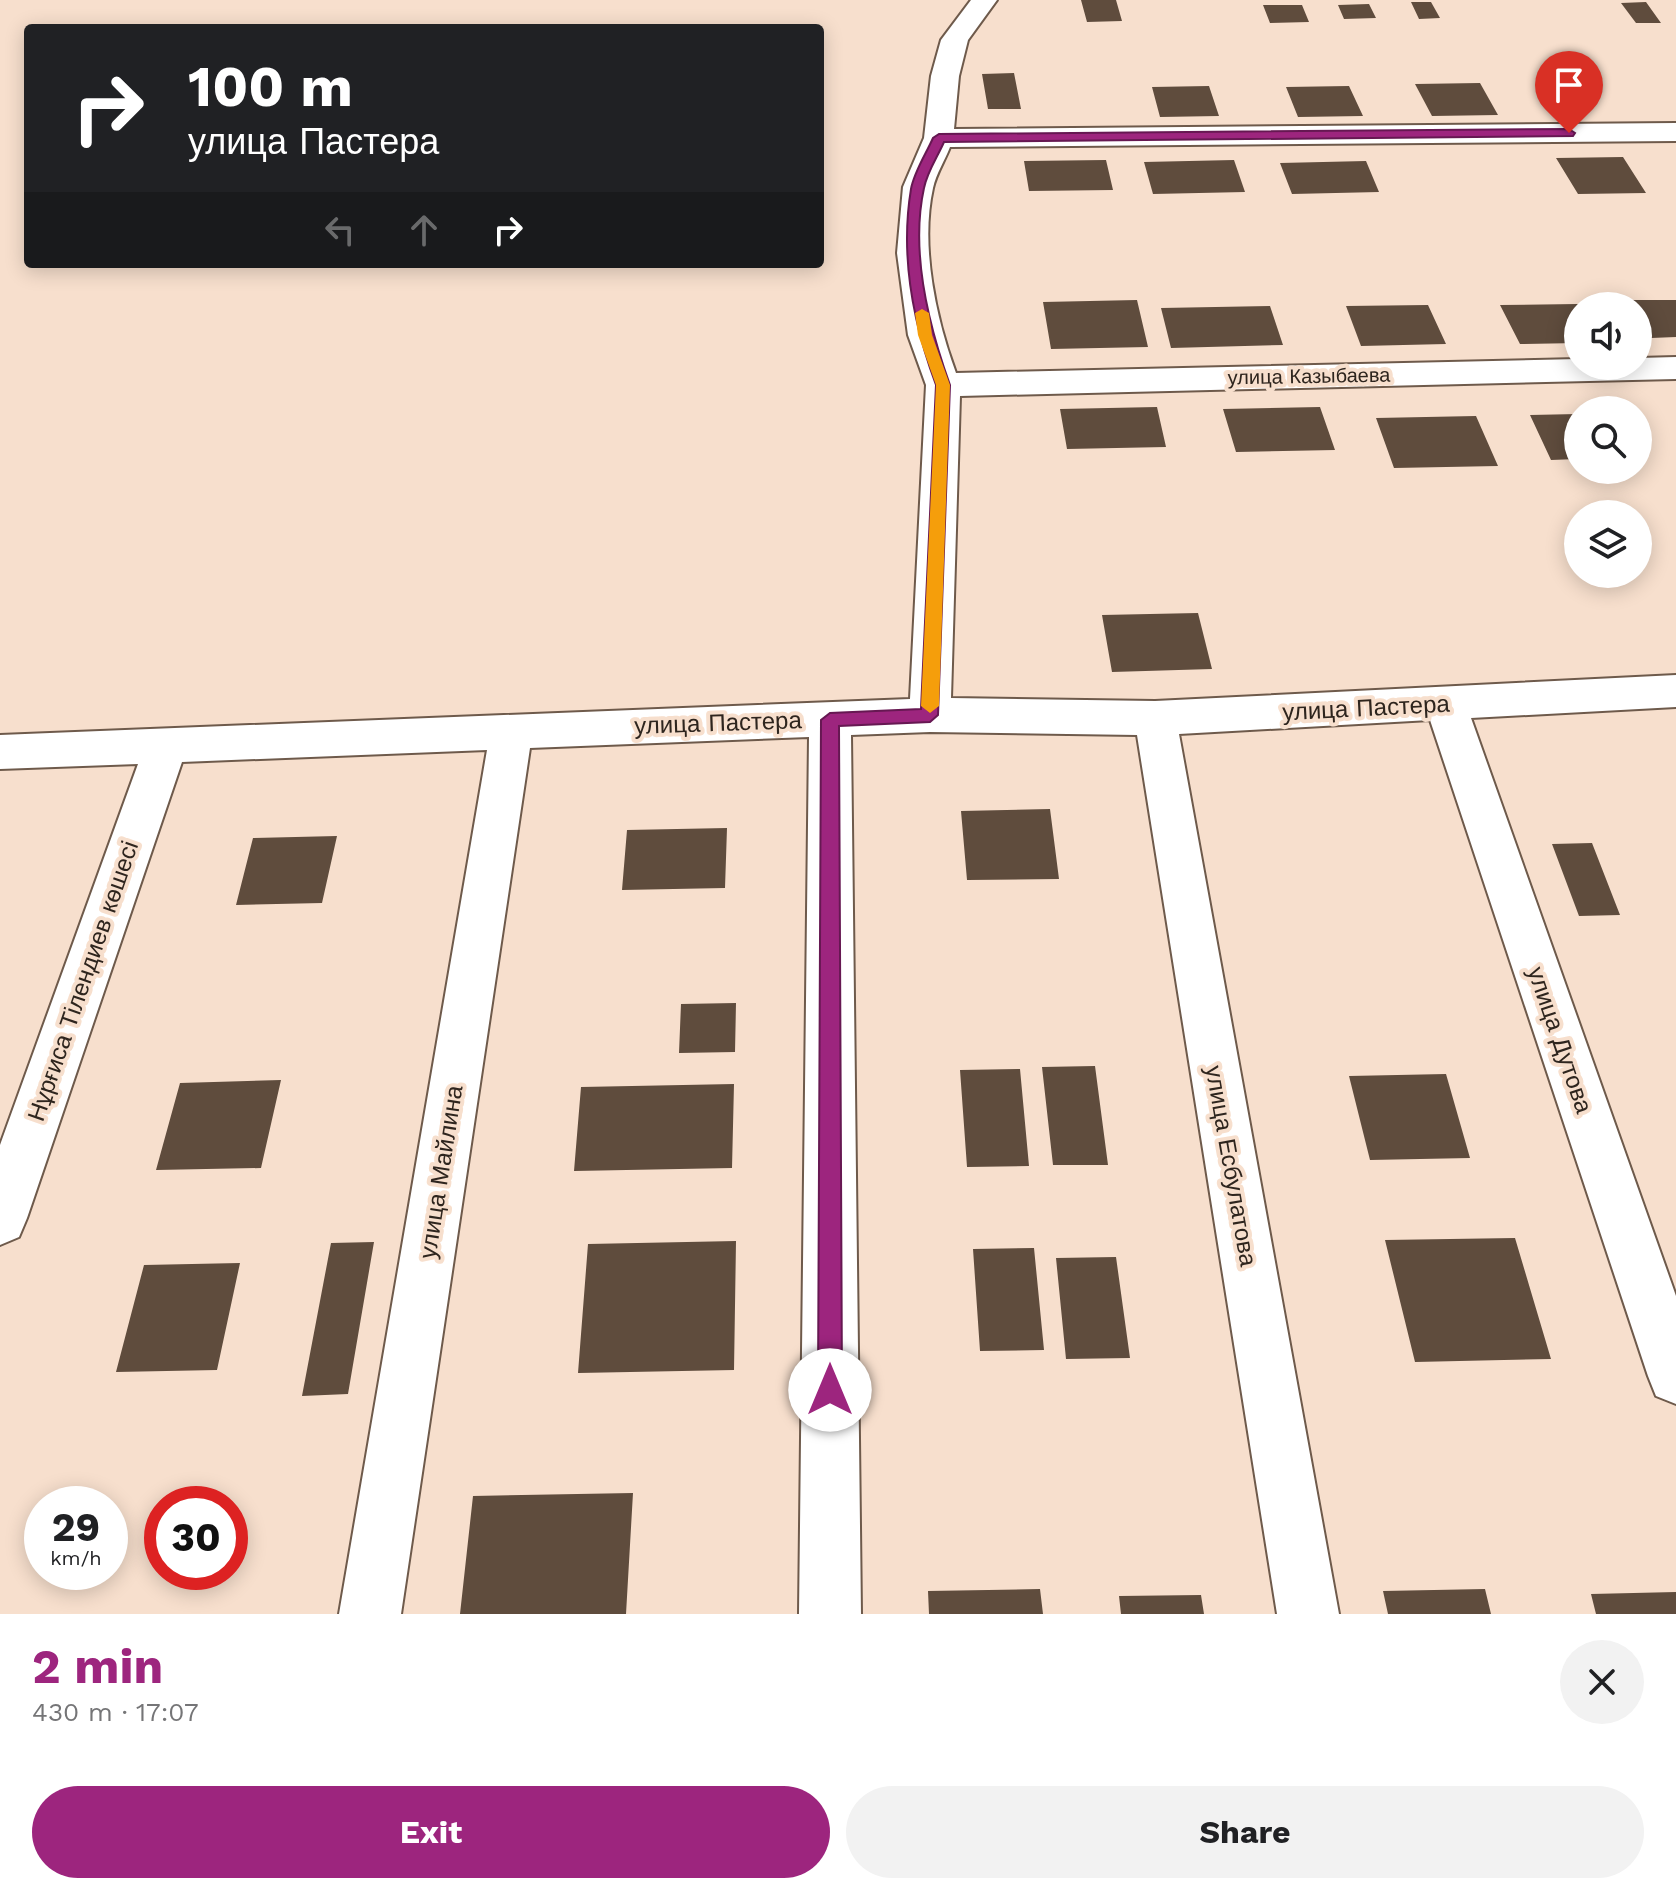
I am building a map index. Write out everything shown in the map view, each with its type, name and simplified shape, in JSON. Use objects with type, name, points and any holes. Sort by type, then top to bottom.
[{"type":"street","points":[[930,715],[943,385],[925,335],[913,253],[918,187],[939,138],[945,76],[955,40],[984,0]]},
{"type":"street","points":[[939,138],[1676,132]]},
{"type":"street","name":"улица Казыбаева","points":[[943,385],[1676,368]]},
{"type":"street","name":"улица Пастера","points":[[0,752],[930,715],[1155,718],[1676,691]]},
{"type":"street","name":"улица Дутова","points":[[1445,704],[1676,1376]]},
{"type":"street","name":"улица Есбулатова","points":[[1155,718],[1308,1614]]},
{"type":"street","points":[[830,720],[830,1614]]},
{"type":"street","name":"улица Майлина","points":[[370,1614],[512,730]]},
{"type":"street","name":"Нұрғиса Тілендиев көшесі","points":[[0,1218],[167,744]]},
{"type":"building","points":[[1081,0],[1116,0],[1122,21],[1087,22]]},
{"type":"building","points":[[1411,2],[1431,2],[1440,18],[1419,19]]},
{"type":"building","points":[[1646,2],[1661,23],[1636,23],[1621,3]]},
{"type":"building","points":[[1369,4],[1376,18],[1344,19],[1338,5]]},
{"type":"building","points":[[1263,5],[1302,5],[1309,22],[1270,23]]},
{"type":"building","points":[[1014,73],[1021,109],[988,109],[982,74]]},
{"type":"building","points":[[1480,83],[1498,115],[1432,116],[1415,84]]},
{"type":"building","points":[[1209,86],[1219,116],[1160,117],[1152,87]]},
{"type":"building","points":[[1349,86],[1363,116],[1298,117],[1286,87]]},
{"type":"building","points":[[1623,157],[1646,193],[1578,194],[1556,158]]},
{"type":"building","points":[[1106,160],[1113,190],[1029,191],[1024,161]]},
{"type":"building","points":[[1234,160],[1245,192],[1153,194],[1144,162]]},
{"type":"building","points":[[1366,161],[1379,192],[1292,194],[1280,163]]},
{"type":"building","points":[[1137,300],[1148,347],[1051,349],[1043,302]]},
{"type":"building","points":[[1652,300],[1676,300],[1676,337],[1652,338]]},
{"type":"building","points":[[1564,304],[1564,343],[1520,344],[1500,305]]},
{"type":"building","points":[[1428,305],[1446,344],[1361,346],[1346,306]]},
{"type":"building","points":[[1270,306],[1283,345],[1171,348],[1161,308]]},
{"type":"building","points":[[1157,407],[1166,447],[1067,449],[1060,409]]},
{"type":"building","points":[[1320,407],[1335,450],[1236,452],[1223,409]]},
{"type":"building","points":[[1564,414],[1564,460],[1551,460],[1530,415]]},
{"type":"building","points":[[1476,416],[1498,466],[1394,468],[1376,418]]},
{"type":"building","points":[[1198,613],[1212,669],[1112,672],[1102,615]]},
{"type":"building","points":[[1050,809],[1059,879],[967,880],[961,811]]},
{"type":"building","points":[[727,828],[725,888],[622,890],[627,830]]},
{"type":"building","points":[[337,836],[322,903],[236,905],[253,838]]},
{"type":"building","points":[[1592,843],[1620,915],[1579,916],[1552,844]]},
{"type":"building","points":[[736,1003],[735,1052],[679,1053],[681,1004]]},
{"type":"building","points":[[1095,1066],[1108,1165],[1053,1165],[1042,1067]]},
{"type":"building","points":[[1020,1069],[1029,1166],[967,1167],[960,1070]]},
{"type":"building","points":[[1446,1074],[1470,1158],[1370,1160],[1349,1076]]},
{"type":"building","points":[[281,1080],[261,1168],[156,1170],[180,1083]]},
{"type":"building","points":[[734,1084],[732,1168],[574,1171],[581,1087]]},
{"type":"building","points":[[1515,1238],[1551,1359],[1415,1362],[1385,1240]]},
{"type":"building","points":[[736,1241],[734,1370],[578,1373],[588,1244]]},
{"type":"building","points":[[374,1242],[348,1394],[302,1396],[331,1243]]},
{"type":"building","points":[[1034,1248],[1044,1350],[980,1351],[973,1249]]},
{"type":"building","points":[[1116,1257],[1130,1358],[1066,1359],[1056,1258]]},
{"type":"building","points":[[240,1263],[217,1370],[116,1372],[144,1265]]},
{"type":"building","points":[[633,1493],[626,1614],[460,1614],[473,1496]]},
{"type":"building","points":[[1040,1589],[1043,1614],[929,1614],[928,1591]]},
{"type":"building","points":[[1485,1589],[1491,1614],[1388,1614],[1383,1591]]},
{"type":"building","points":[[1676,1592],[1676,1614],[1596,1614],[1591,1594]]},
{"type":"building","points":[[1201,1595],[1204,1614],[1121,1614],[1119,1596]]},
{"type":"slow traffic","points":[[922,313],[925,335],[943,385],[930,706]]},
{"type":"route","points":[[830,1390],[830,720],[930,715],[943,385],[925,335],[913,253],[918,187],[939,138],[1569,133]]}]
